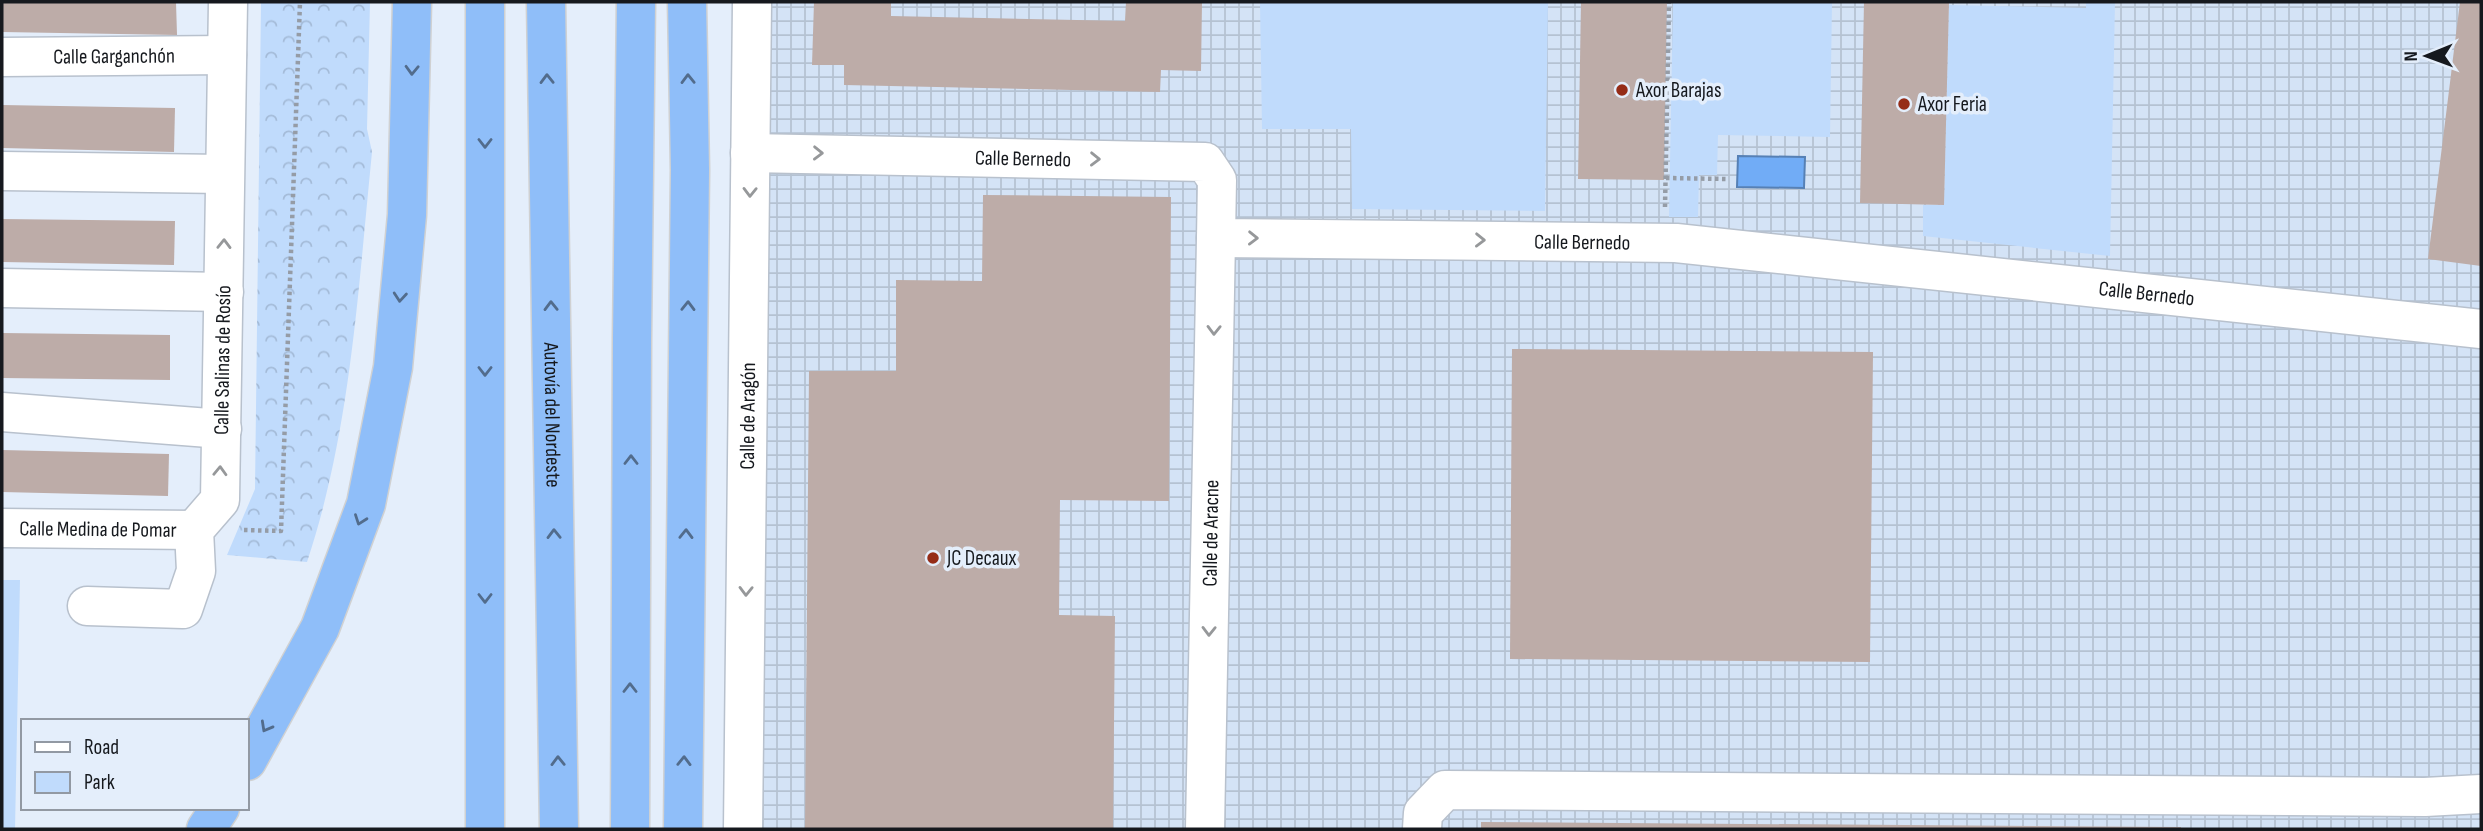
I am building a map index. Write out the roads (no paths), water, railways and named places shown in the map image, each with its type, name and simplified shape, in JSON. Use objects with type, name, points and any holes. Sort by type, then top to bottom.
[{"type":"highway","points":[[248,759],[320,628],[366,504],[393,367],[407,215],[412,2]]},
{"type":"highway","points":[[485,2],[485,829]]},
{"type":"highway","name":"Autovía del Nordeste","points":[[546,2],[559,829]]},
{"type":"highway","points":[[616,2],[632,339]]},
{"type":"highway","points":[[630,829],[636,2]]},
{"type":"highway","points":[[683,829],[690,170],[687,2]]},
{"type":"highway","points":[[206,829],[219,810]]},
{"type":"street","name":"Calle Salinas de Rosío","points":[[194,530],[219,500],[228,2]]},
{"type":"street","name":"Calle de Aragón","points":[[743,829],[752,2]]},
{"type":"street","name":"Calle Garganchón","points":[[2,57],[227,55]]},
{"type":"street","name":"Calle Bernedo","points":[[750,153],[1205,162],[1217,180],[1216,237],[1676,243],[2481,329]]},
{"type":"street","points":[[2,171],[225,174]]},
{"type":"street","name":"Calle de Aracne","points":[[1205,829],[1216,237]]},
{"type":"street","points":[[2,288],[224,292]]},
{"type":"street","points":[[2,412],[222,429]]},
{"type":"street","name":"Calle Medina de Pomar","points":[[2,528],[194,530]]},
{"type":"street","points":[[87,606],[183,609],[196,571],[194,530]]},
{"type":"street","points":[[1422,829],[1423,813],[1445,790],[2411,797],[2481,794]]},
{"type":"water","points":[[1738,156],[1805,157],[1804,188],[1737,187]]},
{"type":"place","name":"Axor Barajas","points":[[1622,90]]},
{"type":"place","name":"Axor Feria","points":[[1904,104]]},
{"type":"place","name":"JC Decaux","points":[[933,558]]}]
